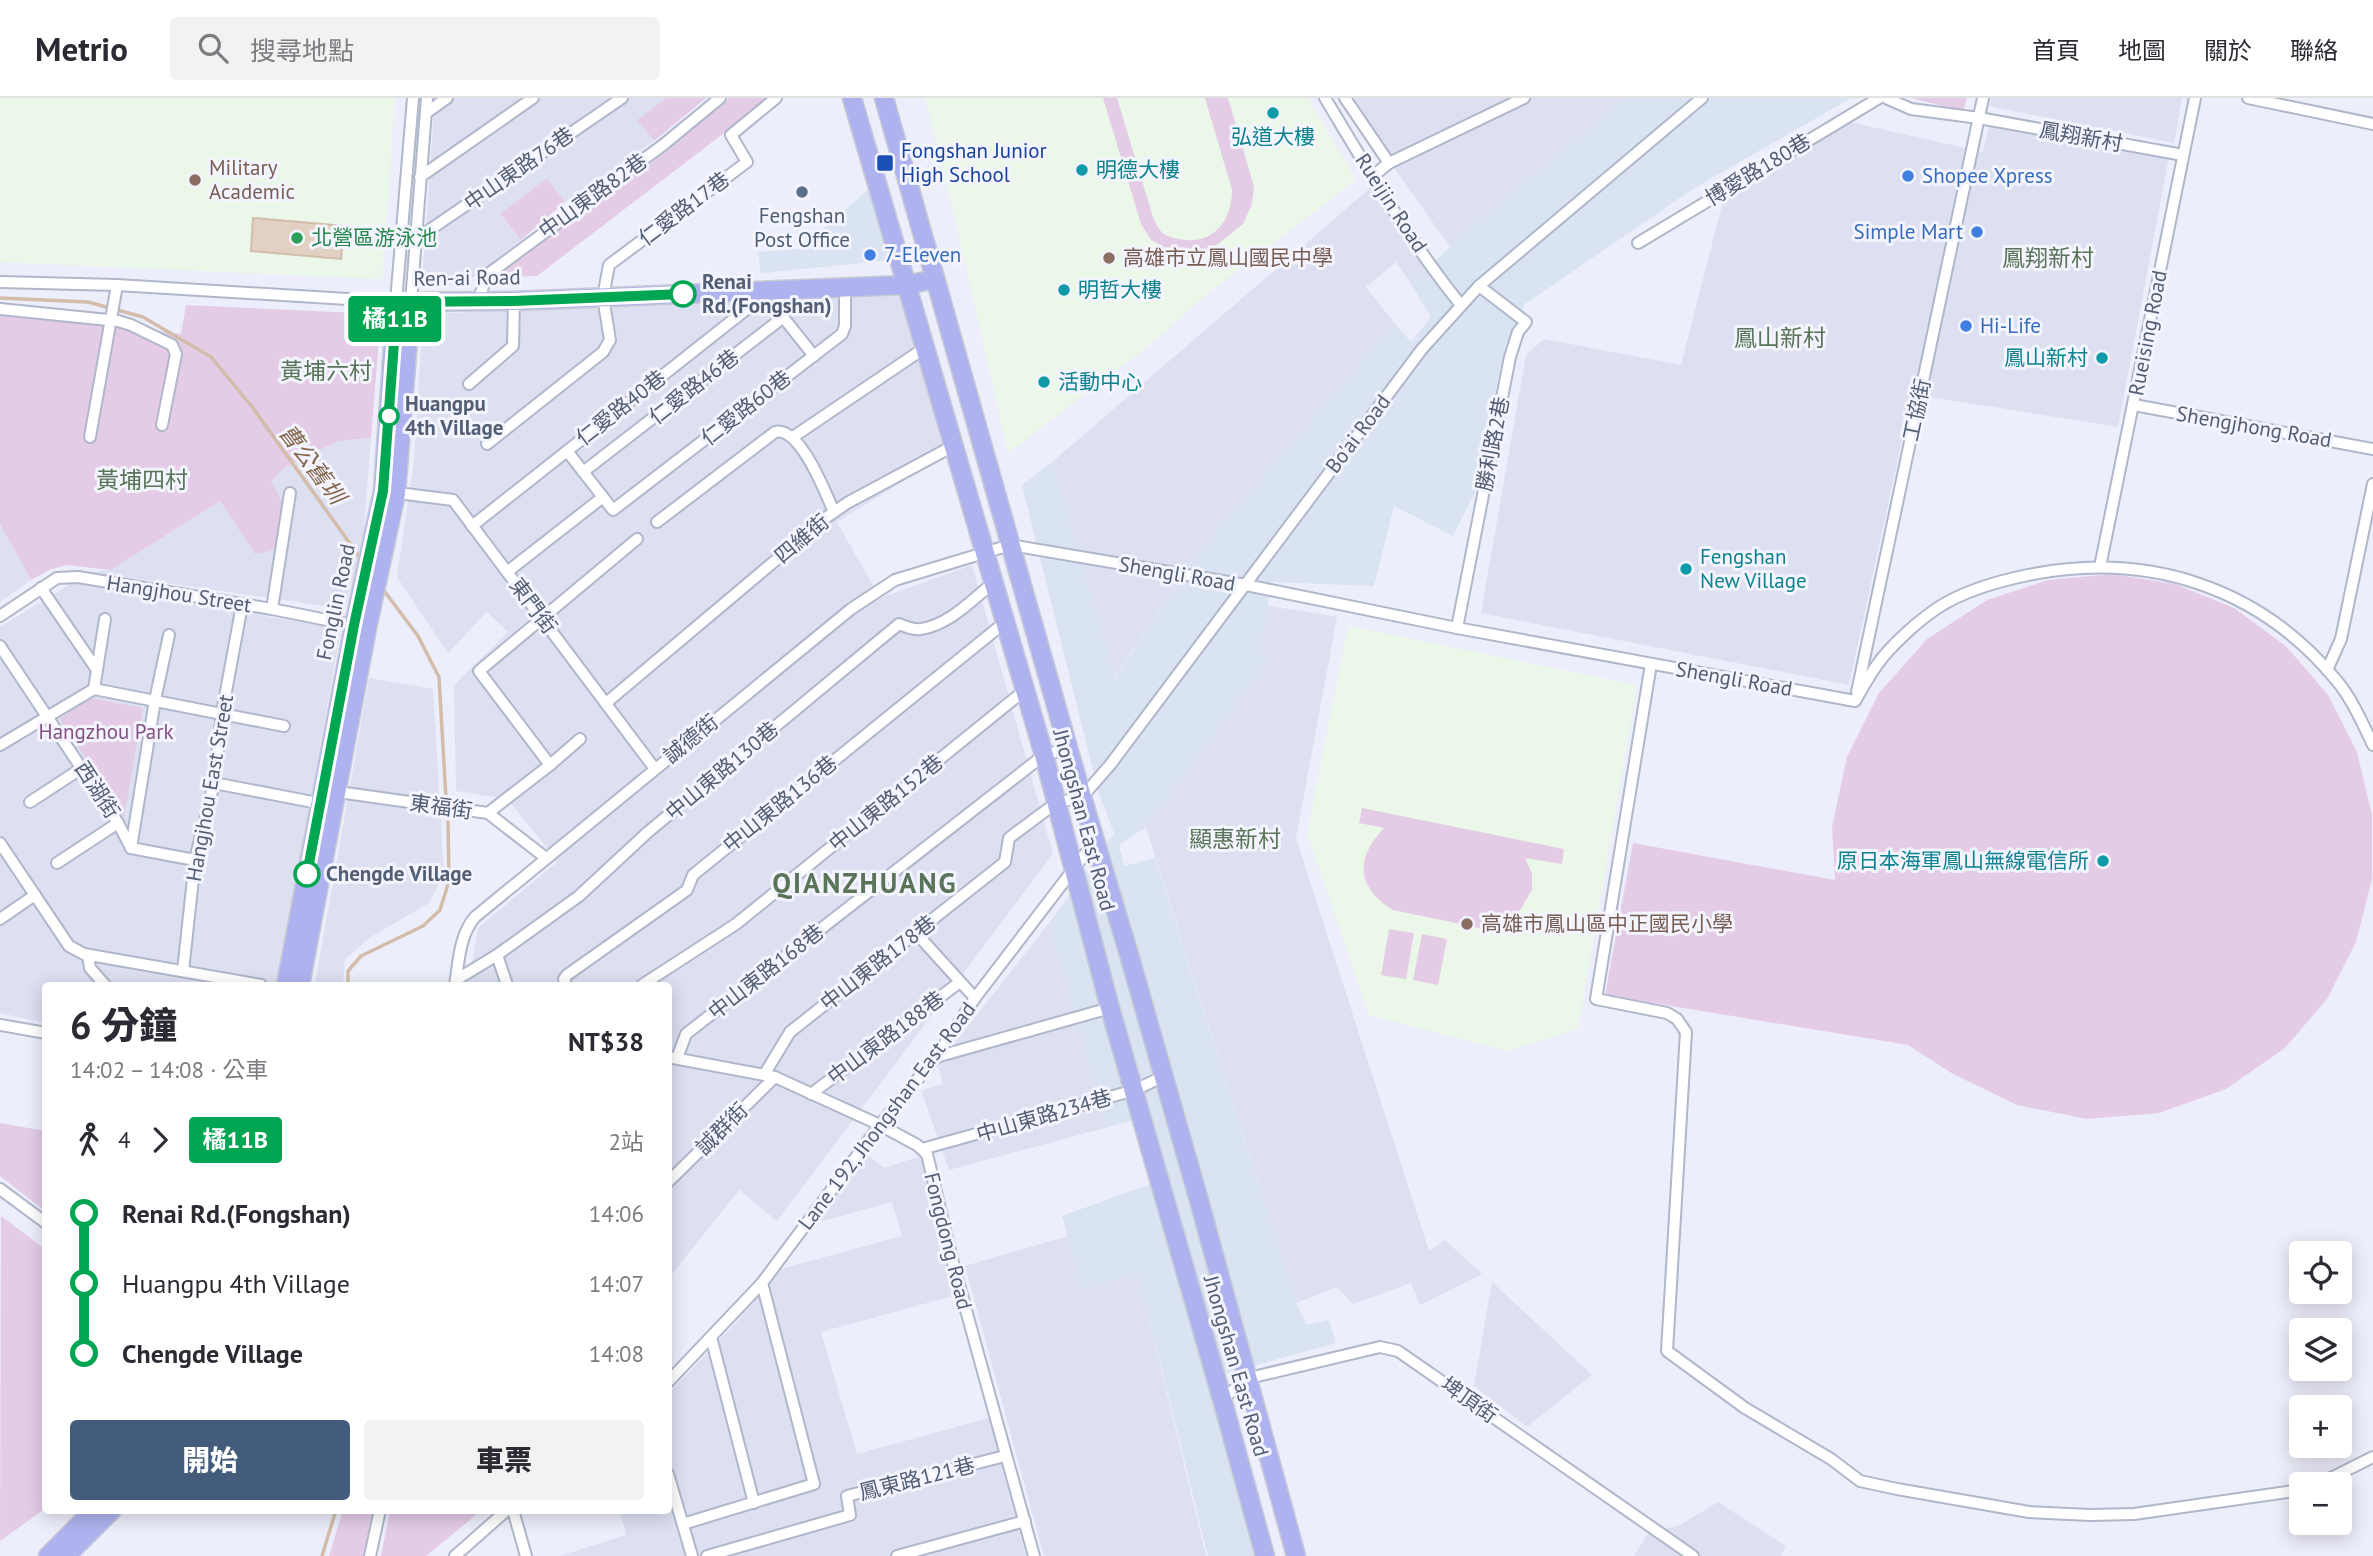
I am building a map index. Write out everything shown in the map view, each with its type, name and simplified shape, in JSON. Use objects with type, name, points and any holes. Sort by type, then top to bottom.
[{"type":"main road","name":"Jhongshan East Road","points":[[852,98],[1044,755],[1110,1008],[1265,1556]]},
{"type":"main road","name":"Jhongshan East Road","points":[[884,98],[1164,1076],[1296,1556]]},
{"type":"main road","name":"Ren-ai Road","points":[[404,302],[514,301],[777,291],[906,285],[935,279]]},
{"type":"main road","name":"Fonglin Road","points":[[287,982],[390,492],[404,302]]},
{"type":"main road","name":"Fonglin Road","points":[[300,982],[327,798]]},
{"type":"main road","points":[[48,1556],[90,1514]]},
{"type":"main road","points":[[66,1556],[108,1514]]},
{"type":"street","name":"Fonglin Road","points":[[404,302],[413,98]]},
{"type":"street","name":"Fonglin Road","points":[[404,302],[415,240],[427,98]]},
{"type":"street","points":[[426,113],[447,98]]},
{"type":"street","points":[[420,177],[533,98]]},
{"type":"street","name":"中山東路76巷","points":[[415,240],[622,98]]},
{"type":"street","name":"中山東路82巷","points":[[478,301],[487,275],[663,145],[720,98]]},
{"type":"street","name":"仁愛路17巷","points":[[603,297],[609,265],[747,162],[731,135],[776,98]]},
{"type":"street","name":"Rueijin Road","points":[[1325,98],[1373,176],[1446,287],[1461,305]]},
{"type":"street","points":[[1345,98],[1389,163]]},
{"type":"street","points":[[1373,176],[1389,163],[1524,98]]},
{"type":"street","name":"Bo'ai Road","points":[[1082,797],[1110,765],[1246,586],[1422,349],[1461,305],[1479,286],[1702,98]]},
{"type":"street","name":"博愛路180巷","points":[[1638,243],[1879,98]]},
{"type":"street","points":[[1886,98],[1911,108],[1979,118]]},
{"type":"street","name":"工協街","points":[[1855,701],[1983,98]]},
{"type":"street","name":"Rueising Road","points":[[2100,567],[2195,98]]},
{"type":"street","points":[[2248,98],[2300,103],[2373,124]]},
{"type":"street","name":"鳳翔新村","points":[[1979,118],[2183,155]]},
{"type":"street","name":"Ren-ai Road","points":[[0,282],[117,290],[404,302]]},
{"type":"street","name":"勝利路2巷","points":[[1457,628],[1510,357],[1518,332],[1526,323],[1479,286]]},
{"type":"street","name":"仁愛路60巷","points":[[603,497],[613,510],[845,330],[845,288]]},
{"type":"street","points":[[90,437],[117,290]]},
{"type":"street","points":[[777,291],[783,317],[814,356]]},
{"type":"street","name":"仁愛路40巷","points":[[472,526],[777,291]]},
{"type":"street","points":[[487,444],[603,352],[610,340],[603,297]]},
{"type":"street","points":[[469,384],[513,346],[514,301]]},
{"type":"street","points":[[0,309],[113,317],[175,349],[162,425]]},
{"type":"street","name":"仁愛路46巷","points":[[583,472],[783,317]]},
{"type":"street","points":[[657,522],[775,432],[782,430],[793,437],[926,347]]},
{"type":"street","name":"Shengjhong Road","points":[[2134,405],[2373,449]]},
{"type":"street","name":"四維街","points":[[606,704],[834,512],[805,452],[793,437]]},
{"type":"street","points":[[834,512],[955,444]]},
{"type":"street","points":[[508,572],[603,497],[567,451]]},
{"type":"street","points":[[2327,670],[2341,639],[2373,484]]},
{"type":"street","name":"東門街","points":[[390,492],[453,500],[655,769]]},
{"type":"street","points":[[272,609],[290,493]]},
{"type":"street","points":[[550,765],[479,671],[637,539]]},
{"type":"street","name":"Shengli Road","points":[[984,551],[1010,545],[1246,586],[1457,628],[1855,701]]},
{"type":"street","name":"誠德街","points":[[456,982],[463,939],[468,926],[546,858],[871,594],[895,580],[984,551]]},
{"type":"street","points":[[1855,701],[1880,661],[1939,607],[1966,594],[2011,579],[2058,569],[2125,567],[2191,579],[2221,591],[2283,629],[2339,682],[2373,745]]},
{"type":"street","name":"Hangjhou Street","points":[[0,616],[57,578],[78,577],[272,609],[360,627]]},
{"type":"street","name":"中山東路130巷","points":[[457,982],[579,896],[648,832],[899,624],[923,629],[947,620],[993,583]]},
{"type":"street","points":[[41,588],[97,670]]},
{"type":"street","name":"Hangjhou East Street","points":[[183,971],[195,860],[214,783],[222,713],[242,605]]},
{"type":"street","points":[[94,689],[105,619]]},
{"type":"street","name":"中山東路136巷","points":[[565,982],[567,975],[687,890],[693,875],[1004,623]]},
{"type":"street","points":[[169,635],[155,700],[131,848],[195,860]]},
{"type":"street","name":"西湖街","points":[[0,646],[118,823],[131,848]]},
{"type":"street","points":[[0,667],[11,661]]},
{"type":"street","points":[[1651,664],[1596,999],[1667,1013],[1677,1019],[1686,1032],[1667,1351],[1745,1408],[1831,1459],[1860,1481],[2029,1511],[2090,1515],[2134,1514],[2289,1492]]},
{"type":"street","points":[[1,745],[94,689],[284,726]]},
{"type":"street","name":"中山東路152巷","points":[[647,982],[736,924],[1024,690]]},
{"type":"street","points":[[488,813],[580,739]]},
{"type":"street","name":"中山東路168巷","points":[[673,1057],[686,1034],[1044,755],[1070,748]]},
{"type":"street","points":[[30,802],[82,768]]},
{"type":"street","name":"東福街","points":[[214,783],[327,798],[488,813],[546,858]]},
{"type":"street","points":[[1056,803],[1082,797]]},
{"type":"street","name":"中山東路178巷","points":[[769,1076],[790,1032],[999,868],[1005,862],[1009,838],[1056,803]]},
{"type":"street","points":[[57,863],[118,823]]},
{"type":"street","name":"Lane 192, Jhongshan East Road","points":[[672,1378],[762,1283],[880,1125],[936,1057],[975,998],[1095,841]]},
{"type":"street","points":[[0,844],[69,946],[88,955],[244,982]]},
{"type":"street","points":[[0,919],[35,895]]},
{"type":"street","points":[[916,933],[975,998]]},
{"type":"street","points":[[88,955],[90,968],[102,982]]},
{"type":"street","points":[[497,955],[506,982]]},
{"type":"street","name":"中山東路188巷","points":[[811,1094],[960,982]]},
{"type":"street","points":[[936,1057],[1110,1008]]},
{"type":"street","points":[[0,1025],[42,1032]]},
{"type":"street","name":"Fongdong Road","points":[[673,1057],[769,1076],[880,1125],[927,1154],[953,1263],[1034,1556]]},
{"type":"street","name":"誠群街","points":[[672,1178],[769,1076]]},
{"type":"street","name":"中山東路234巷","points":[[922,1149],[1135,1090],[1164,1076]]},
{"type":"street","points":[[0,1189],[42,1220]]},
{"type":"street","points":[[683,1524],[814,1484],[762,1283]]},
{"type":"street","points":[[711,1338],[754,1503]]},
{"type":"street","name":"埤頂街","points":[[1222,1398],[1249,1378],[1380,1347],[1398,1351],[1676,1551],[1693,1556]]},
{"type":"street","name":"鳳東路121巷","points":[[706,1556],[850,1515],[847,1496],[1005,1456]]},
{"type":"street","points":[[2343,1472],[2373,1457]]},
{"type":"street","points":[[672,1487],[692,1556]]},
{"type":"street","points":[[370,1556],[379,1514]]},
{"type":"street","points":[[455,1556],[502,1514]]},
{"type":"street","points":[[514,1514],[526,1556]]},
{"type":"street","points":[[897,1556],[1025,1521]]},
{"type":"shaded area","name":"Military Academic","points":[[0,98],[395,98],[382,279],[0,262]]},
{"type":"shaded area","points":[[435,98],[666,98],[637,120],[654,141],[565,202],[547,178],[500,215],[521,240],[472,278],[431,279],[423,268]]},
{"type":"shaded area","name":"高雄市立鳳山國民中學","points":[[925,98],[1308,98],[1356,180],[1207,294],[1151,344],[1008,453]]},
{"type":"shaded area","points":[[1354,98],[1627,98],[1499,203],[1450,247],[1395,169]]},
{"type":"shaded area","points":[[1627,98],[1851,98],[1696,187],[1525,304],[1505,346],[1475,492],[1453,536],[1394,506],[1374,586],[1271,582],[1261,647],[1267,662],[1146,827],[1119,845],[1124,866],[1155,858],[1296,1303],[1307,1325],[1329,1320],[1336,1343],[1210,1378],[1258,1556],[1208,1556],[1138,1273],[1082,1289],[1062,1216],[1150,1184],[1134,1120],[1108,1127],[1049,923],[1114,833],[1098,791],[1022,485],[1052,462],[1115,678],[1195,557],[1376,345],[1396,325],[1411,342],[1431,317],[1409,281]]},
{"type":"shaded area","points":[[1991,98],[2182,98],[2174,143],[1989,106]]},
{"type":"shaded area","points":[[1850,122],[1983,152],[1989,126],[2169,157],[2118,427],[1912,394],[1849,685],[1481,613],[1526,355],[1544,339],[1681,365],[1724,197]]},
{"type":"shaded area","points":[[1376,183],[1428,267],[1409,281],[1396,262],[1366,287],[1396,325],[1195,557],[1114,678],[1052,462]]},
{"type":"shaded area","points":[[870,188],[892,260],[761,273],[758,252],[800,249]]},
{"type":"shaded area","name":"北營區游泳池","points":[[253,218],[344,226],[341,259],[251,251]]},
{"type":"shaded area","points":[[901,296],[945,456],[837,522],[880,598],[972,565],[1053,854],[777,1221],[739,1190],[672,1274],[672,982],[469,982],[478,928],[556,863],[542,841],[507,799],[456,791],[454,685],[508,632],[487,612],[448,653],[397,577],[414,461],[423,314]]},
{"type":"shaded area","points":[[371,438],[363,541],[345,609],[90,572],[111,570],[220,501],[255,554],[283,503],[271,482],[284,468],[338,441]]},
{"type":"shaded area","points":[[0,524],[31,580],[0,602]]},
{"type":"shaded area","points":[[72,583],[341,629],[278,982],[42,982],[42,1022],[0,1013],[0,627]]},
{"type":"shaded area","points":[[1264,605],[1337,617],[1296,838],[1429,1251],[1445,1240],[1482,1274],[1420,1305],[1411,1283],[1353,1304],[1337,1287],[1296,1303],[1146,827],[1267,662],[1261,647]]},
{"type":"shaded area","name":"高雄市鳳山區中正國民小學","points":[[1348,626],[1637,685],[1578,1029],[1508,1051],[1369,1015],[1307,834]]},
{"type":"shaded area","points":[[369,678],[433,689],[444,874],[429,903],[371,937],[345,959],[343,982],[316,982]]},
{"type":"shaded area","points":[[1049,923],[1108,1127],[949,1170],[921,1090],[943,1084],[938,1064]]},
{"type":"shaded area","points":[[927,1154],[953,1296],[821,1332],[857,1454],[989,1418],[1026,1556],[560,1556],[626,1535],[621,1514],[672,1514],[672,1390],[735,1324],[781,1269],[902,1236],[892,1202],[811,1224],[868,1155],[884,1168]]},
{"type":"shaded area","points":[[1068,1236],[1082,1289],[1138,1273],[1206,1556],[1044,1556],[965,1266]]},
{"type":"shaded area","points":[[1492,1282],[1592,1375],[1527,1427],[1474,1386]]},
{"type":"shaded area","points":[[1718,1502],[1786,1546],[1781,1556],[1634,1556],[1648,1533],[1680,1525]]},
{"type":"green space","points":[[666,98],[706,98],[654,141],[637,120]]},
{"type":"green space","points":[[729,98],[767,98],[537,276],[492,278],[653,162]]},
{"type":"green space","points":[[1103,98],[1117,98],[1158,227],[1168,236],[1191,240],[1202,239],[1218,229],[1231,201],[1232,190],[1205,98],[1228,98],[1254,187],[1252,204],[1243,224],[1209,251],[1189,254],[1166,248],[1151,240],[1141,224]]},
{"type":"green space","points":[[1911,98],[1967,98],[1963,111]]},
{"type":"green space","points":[[547,178],[565,202],[521,240],[500,214]]},
{"type":"green space","points":[[186,305],[381,314],[371,438],[338,441],[284,468],[271,482],[283,502],[275,550],[255,554],[220,501],[111,570],[66,565],[49,570],[31,580],[0,524],[0,314],[181,334]]},
{"type":"green space","name":"原日本海軍鳳山無線電信所","points":[[2112,574],[2175,584],[2234,608],[2286,646],[2328,695],[2357,752],[2372,815],[2372,879],[2356,942],[2327,999],[2285,1048],[2226,1089],[2159,1113],[2087,1119],[2017,1105],[1953,1074],[1908,1045],[1605,995],[1633,843],[1835,880],[1832,827],[1847,757],[1879,693],[1927,639],[1987,600],[2048,580]]},
{"type":"green space","name":"Hangzhou Park","points":[[91,698],[143,708],[124,818],[60,719]]},
{"type":"green space","points":[[1362,808],[1564,849],[1562,864],[1525,858],[1532,873],[1532,890],[1514,920],[1502,927],[1489,930],[1393,910],[1372,892],[1366,882],[1364,861],[1368,850],[1384,828],[1359,823]]},
{"type":"green space","points":[[1389,929],[1414,933],[1406,979],[1381,975]]},
{"type":"green space","points":[[1422,934],[1447,939],[1438,985],[1413,980]]},
{"type":"green space","points":[[0,1123],[42,1130],[42,1209],[0,1176]]},
{"type":"green space","points":[[1,1216],[42,1247],[42,1511],[0,1541]]},
{"type":"green space","points":[[342,1514],[372,1514],[363,1556],[329,1556]]},
{"type":"green space","points":[[389,1514],[477,1514],[426,1556],[381,1556]]},
{"type":"waterway","name":"曹公舊圳","points":[[0,298],[88,302],[143,317],[211,357],[253,408],[361,559]]},
{"type":"waterway","name":"曹公舊圳","points":[[382,588],[418,636],[439,677],[446,799]]},
{"type":"waterway","name":"曹公舊圳","points":[[348,982],[348,971],[361,956],[423,926],[440,910],[449,881],[448,822]]},
{"type":"waterway","name":"曹公舊圳","points":[[322,1556],[335,1514]]},
{"type":"bus line","name":"橘11B","points":[[307,874],[354,625],[383,491],[397,302],[514,301],[683,294]]},
{"type":"place","name":"弘道大樓","points":[[1273,113]]},
{"type":"place","name":"Fongshan Junior High School","points":[[885,163]]},
{"type":"place","name":"明德大樓","points":[[1082,170]]},
{"type":"place","name":"Shopee Xpress","points":[[1908,176]]},
{"type":"place","name":"Military Academic","points":[[195,180]]},
{"type":"place","name":"Fengshan Post Office","points":[[802,192]]},
{"type":"place","name":"Simple Mart","points":[[1977,232]]},
{"type":"place","name":"北營區游泳池","points":[[297,238]]},
{"type":"place","name":"7-Eleven","points":[[870,255]]},
{"type":"place","name":"高雄市立鳳山國民中學","points":[[1109,258]]},
{"type":"place","name":"明哲大樓","points":[[1064,290]]},
{"type":"place","name":"Renai Rd.(Fongshan)","points":[[683,294]]},
{"type":"place","name":"Hi-Life","points":[[1966,326]]},
{"type":"place","name":"鳳山新村","points":[[2102,358]]},
{"type":"place","name":"活動中心","points":[[1044,382]]},
{"type":"place","name":"Huangpu 4th Village","points":[[389,416]]},
{"type":"place","name":"Fengshan New Village","points":[[1686,569]]},
{"type":"place","name":"原日本海軍鳳山無線電信所","points":[[2103,861]]},
{"type":"place","name":"Chengde Village","points":[[307,874]]},
{"type":"place","name":"高雄市鳳山區中正國民小學","points":[[1467,924]]},
{"type":"district","name":"鳳翔新村","points":[[2048,258]]},
{"type":"district","name":"鳳山新村","points":[[1780,338]]},
{"type":"district","name":"黃埔六村","points":[[326,371]]},
{"type":"district","name":"黃埔四村","points":[[142,480]]},
{"type":"district","name":"顯惠新村","points":[[1235,839]]},
{"type":"district","name":"QIANZHUANG","points":[[865,883]]}]
